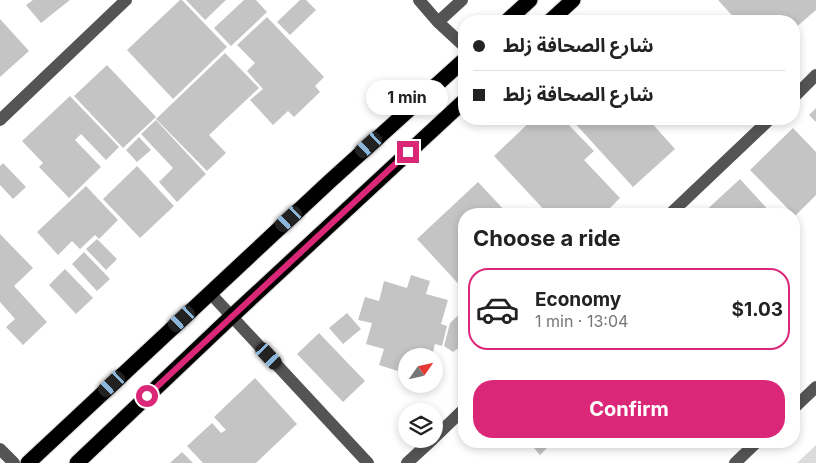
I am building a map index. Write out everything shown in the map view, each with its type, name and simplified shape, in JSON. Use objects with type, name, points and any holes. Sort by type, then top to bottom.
[{"type":"highway","points":[[514,15],[530,0]]},
{"type":"highway","points":[[557,15],[573,0]]},
{"type":"highway","points":[[28,463],[458,66]]},
{"type":"highway","points":[[77,463],[458,107]]},
{"type":"street","points":[[0,120],[126,0]]},
{"type":"street","points":[[419,0],[438,22],[458,40]]},
{"type":"street","points":[[438,22],[462,0]]},
{"type":"street","points":[[800,91],[816,76]]},
{"type":"street","points":[[676,208],[764,125]]},
{"type":"street","points":[[210,293],[368,463]]},
{"type":"street","points":[[800,402],[816,386]]},
{"type":"street","points":[[443,429],[458,415]]},
{"type":"street","points":[[407,463],[423,448]]},
{"type":"street","points":[[735,463],[751,448]]},
{"type":"street","points":[[0,450],[14,463]]},
{"type":"shaded area","points":[[816,445],[816,463],[797,463]]},
{"type":"building","points":[[33,0],[70,0],[41,23],[26,5]]},
{"type":"building","points":[[180,0],[227,47],[173,99],[127,50]]},
{"type":"building","points":[[186,0],[226,0],[205,20]]},
{"type":"building","points":[[244,0],[256,0],[267,12],[231,46],[214,28]]},
{"type":"building","points":[[300,0],[306,0],[316,10],[290,35],[277,22]]},
{"type":"building","points":[[718,0],[816,0],[816,10],[800,24],[800,15],[732,15]]},
{"type":"building","points":[[267,17],[324,77],[315,86],[320,92],[294,117],[288,111],[273,125],[250,100],[263,89],[247,71],[255,63],[237,45]]},
{"type":"building","points":[[0,19],[29,51],[0,77]]},
{"type":"building","points":[[225,53],[259,88],[209,135],[226,153],[207,171],[156,119]]},
{"type":"building","points":[[107,65],[156,117],[123,148],[74,96]]},
{"type":"building","points":[[70,96],[119,147],[106,160],[81,134],[75,140],[101,167],[69,198],[39,167],[43,163],[22,141]]},
{"type":"building","points":[[816,108],[816,122],[809,115]]},
{"type":"building","points":[[156,120],[206,174],[177,202],[159,182],[173,168],[141,134]]},
{"type":"building","points":[[527,125],[569,125],[594,151],[584,160],[620,198],[610,208],[542,208],[494,156]]},
{"type":"building","points":[[576,125],[653,125],[675,149],[633,187]]},
{"type":"building","points":[[793,128],[816,152],[816,195],[800,211],[800,208],[787,208],[750,170]]},
{"type":"building","points":[[139,137],[151,150],[137,162],[126,150]]},
{"type":"building","points":[[3,163],[26,187],[13,199],[0,185],[0,166]]},
{"type":"building","points":[[137,166],[174,206],[140,238],[103,199]]},
{"type":"building","points":[[740,179],[767,208],[709,208]]},
{"type":"building","points":[[478,182],[502,208],[458,208],[458,283],[417,239]]},
{"type":"building","points":[[86,186],[118,220],[99,239],[95,235],[80,249],[72,241],[58,255],[37,232]]},
{"type":"building","points":[[0,234],[33,268],[14,286],[47,322],[23,345],[6,327],[15,319],[0,302]]},
{"type":"building","points":[[97,239],[117,259],[106,270],[86,249]]},
{"type":"building","points":[[84,252],[110,279],[97,291],[72,264]]},
{"type":"building","points":[[65,269],[93,298],[76,314],[49,285]]},
{"type":"building","points":[[411,275],[430,281],[426,294],[448,300],[441,324],[447,326],[442,346],[435,344],[434,348],[398,348],[398,371],[379,365],[384,349],[366,344],[372,323],[358,320],[365,297],[379,301],[384,281],[407,288]]},
{"type":"building","points":[[347,313],[361,329],[343,344],[329,328]]},
{"type":"building","points":[[458,316],[458,348],[453,352],[444,346],[450,323]]},
{"type":"building","points":[[319,333],[365,381],[343,402],[297,354]]},
{"type":"building","points":[[255,378],[297,424],[256,463],[203,463],[187,446],[212,423],[221,433],[226,430],[214,417]]},
{"type":"building","points":[[534,448],[547,448],[540,455]]},
{"type":"building","points":[[182,452],[193,463],[170,463]]},
{"type":"route","points":[[147,396],[408,152]]}]
